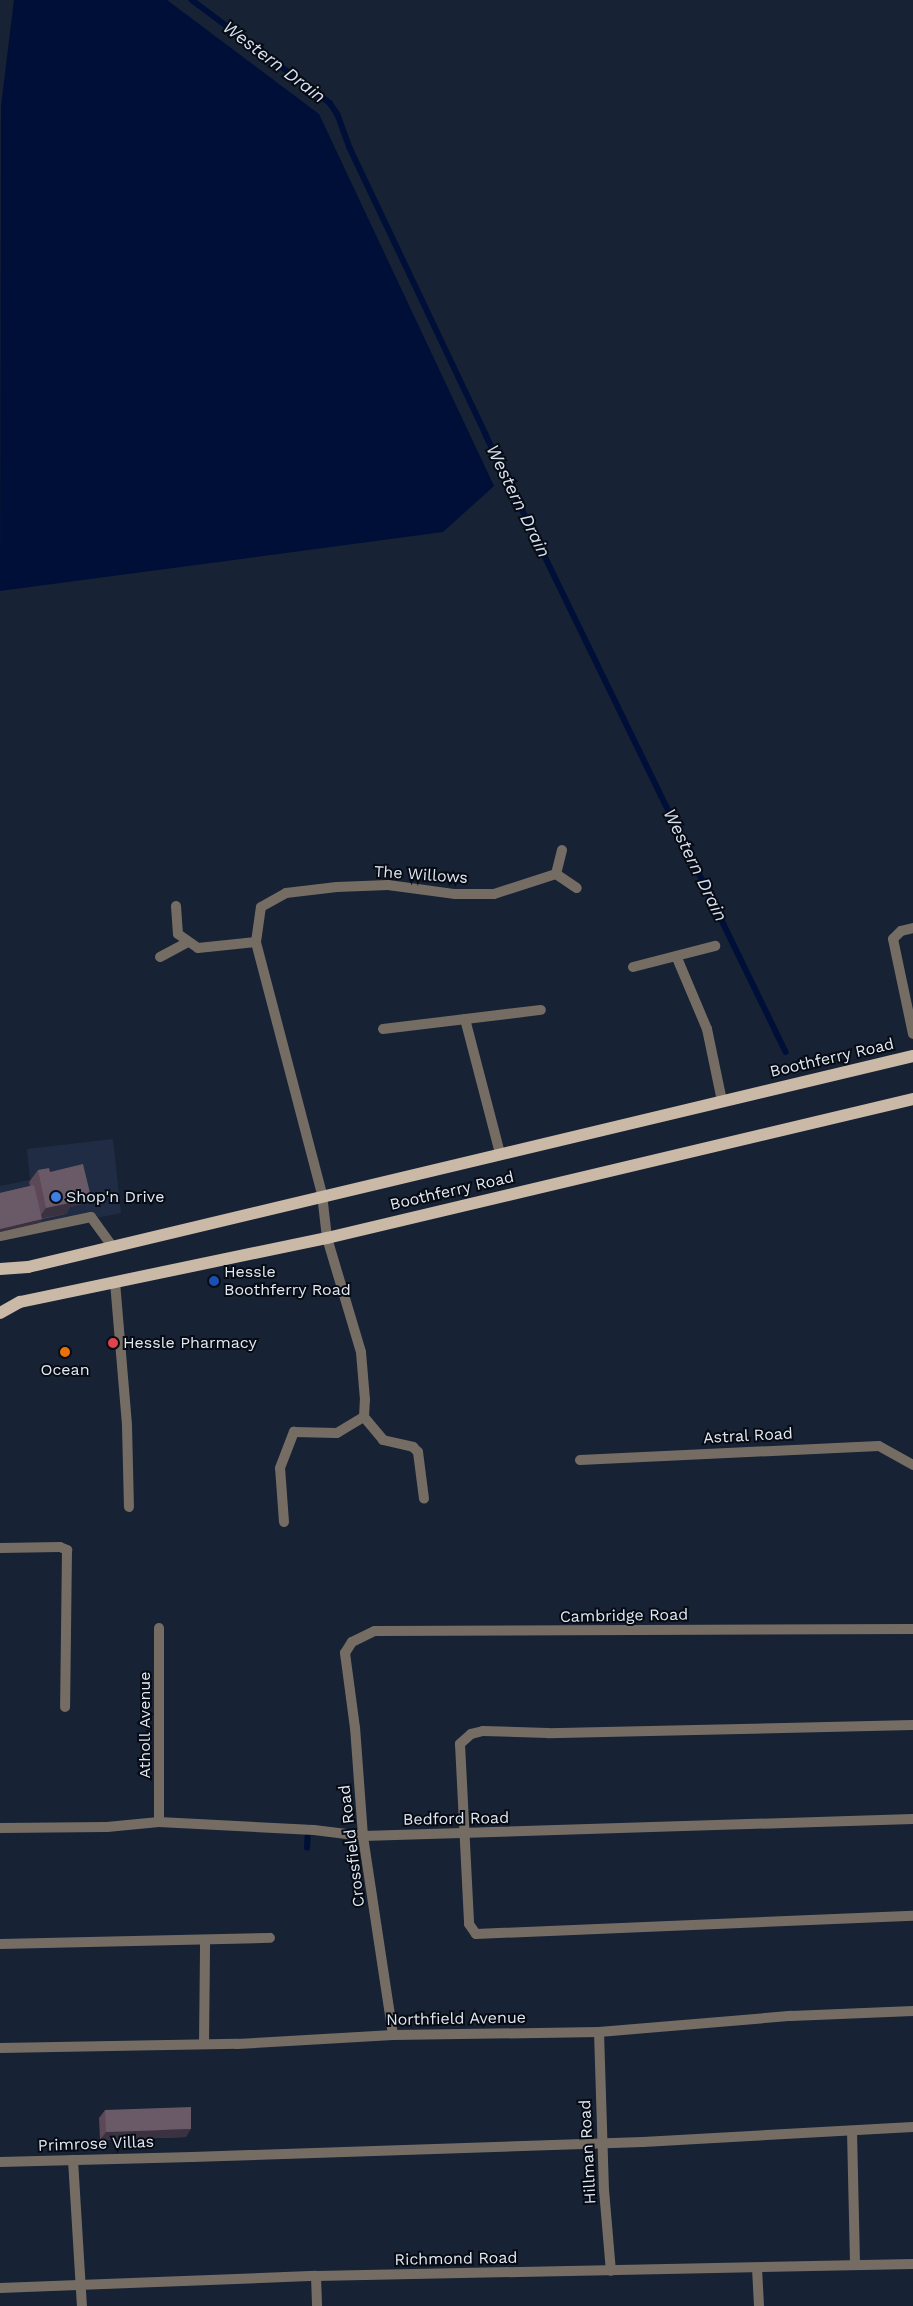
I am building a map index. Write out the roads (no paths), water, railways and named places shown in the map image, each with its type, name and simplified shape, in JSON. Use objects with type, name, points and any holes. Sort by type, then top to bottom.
[{"type":"main road","name":"Boothferry Road","points":[[0,1270],[28,1266],[322,1194],[913,1056]]},
{"type":"main road","name":"Boothferry Road","points":[[0,1313],[20,1302],[327,1238],[913,1099]]},
{"type":"street","points":[[562,850],[556,874],[577,888]]},
{"type":"street","name":"The Willows","points":[[364,1417],[361,1352],[327,1238],[322,1194],[256,942],[261,907],[286,893],[388,885],[455,894],[494,894],[556,874]]},
{"type":"street","points":[[176,906],[178,934],[186,943],[198,948],[256,942]]},
{"type":"street","points":[[913,928],[900,931],[893,939],[893,947],[913,1034]]},
{"type":"street","points":[[160,957],[186,943]]},
{"type":"street","points":[[633,967],[677,958],[715,946]]},
{"type":"street","points":[[677,958],[707,1029],[722,1101]]},
{"type":"street","points":[[383,1028],[541,1010]]},
{"type":"street","points":[[465,1019],[500,1153]]},
{"type":"street","points":[[0,1236],[91,1217],[112,1246]]},
{"type":"street","points":[[115,1282],[127,1426],[129,1507]]},
{"type":"street","points":[[284,1522],[280,1468],[294,1432],[337,1433],[364,1417],[383,1440],[413,1447],[418,1452],[424,1499]]},
{"type":"street","name":"Astral Road","points":[[580,1460],[880,1446],[913,1464]]},
{"type":"street","points":[[0,1548],[60,1547],[67,1550],[65,1707]]},
{"type":"street","name":"Atholl Avenue","points":[[158,1628],[159,1822]]},
{"type":"street","name":"Cambridge Road","points":[[345,1653],[352,1642],[375,1631],[913,1629]]},
{"type":"street","name":"Crossfield Road","points":[[345,1653],[355,1728],[363,1836],[393,2035]]},
{"type":"street","points":[[913,1725],[567,1733],[483,1731],[470,1734],[460,1744],[469,1924],[476,1934],[913,1916]]},
{"type":"street","name":"Bedford Road","points":[[0,1828],[107,1826],[159,1822],[363,1836],[913,1819]]},
{"type":"street","points":[[0,1944],[270,1938]]},
{"type":"street","points":[[204,2044],[205,1940]]},
{"type":"street","name":"Northfield Avenue","points":[[0,2048],[204,2044],[393,2035],[599,2032],[791,2016],[913,2011]]},
{"type":"street","name":"Hillman Road","points":[[599,2032],[602,2144],[612,2270]]},
{"type":"street","name":"Primrose Villas","points":[[0,2162],[602,2144],[913,2127]]},
{"type":"street","points":[[852,2131],[855,2265]]},
{"type":"street","points":[[73,2160],[82,2306]]},
{"type":"street","name":"Richmond Road","points":[[0,2288],[316,2276],[913,2264]]},
{"type":"street","points":[[757,2268],[759,2306]]},
{"type":"street","points":[[316,2276],[317,2306]]},
{"type":"water","points":[[14,0],[167,0],[319,114],[494,486],[443,532],[0,591],[1,106]]},
{"type":"waterway","name":"Western Drain","points":[[192,0],[330,103],[338,115],[350,148],[486,435],[786,1052]]},
{"type":"waterway","points":[[307,1848],[308,1828]]},
{"type":"place","name":"Shop'n Drive","points":[[56,1197]]},
{"type":"place","name":"Hessle Boothferry Road","points":[[214,1281]]},
{"type":"place","name":"Hessle Pharmacy","points":[[113,1343]]},
{"type":"place","name":"Ocean","points":[[65,1352]]}]
